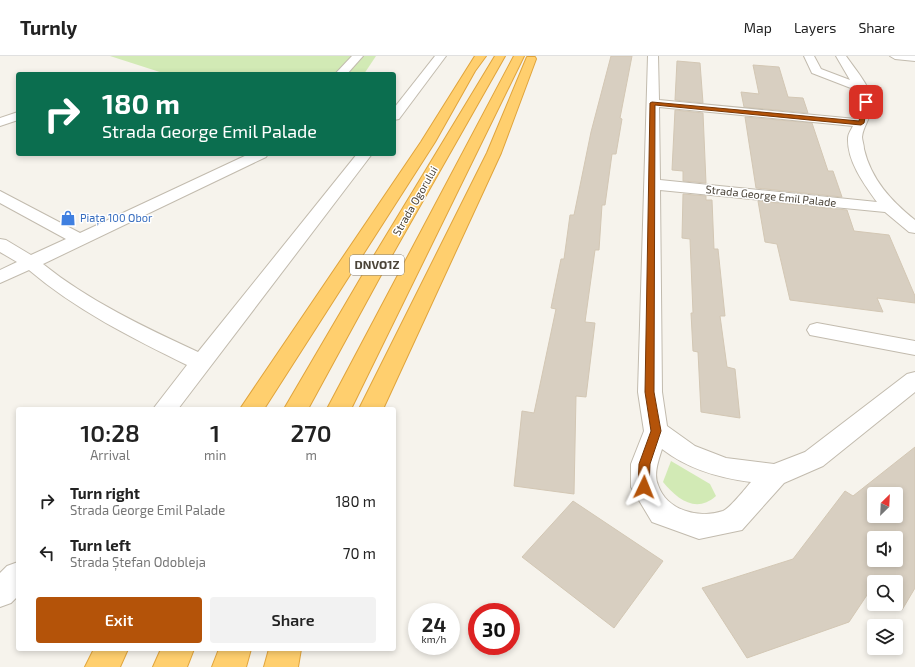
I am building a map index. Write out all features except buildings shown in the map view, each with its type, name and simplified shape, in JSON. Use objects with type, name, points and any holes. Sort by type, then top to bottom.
[{"type":"highway","points":[[253,407],[428,142],[470,71],[481,56]]},
{"type":"highway","name":"Strada Ogorului","points":[[297,407],[378,264],[500,56]]},
{"type":"highway","name":"Strada Ogorului","points":[[340,407],[519,56]]},
{"type":"highway","points":[[372,407],[494,153],[532,56]]},
{"type":"highway","points":[[102,667],[111,651]]},
{"type":"highway","points":[[170,667],[177,651]]},
{"type":"highway","points":[[229,667],[234,651]]},
{"type":"highway","points":[[281,667],[285,651]]},
{"type":"street","points":[[343,72],[358,56]]},
{"type":"street","points":[[396,113],[441,56]]},
{"type":"street","points":[[653,56],[650,392],[656,431],[644,464],[644,487],[662,514],[699,527],[732,521],[775,475],[814,459],[915,380]]},
{"type":"street","points":[[809,56],[816,71],[861,88]]},
{"type":"street","points":[[841,56],[861,88],[866,102],[861,123],[855,137],[859,157],[866,176],[890,208],[915,228]]},
{"type":"street","points":[[895,56],[915,58]]},
{"type":"street","points":[[652,103],[861,123]]},
{"type":"street","points":[[0,122],[16,117]]},
{"type":"street","points":[[0,277],[41,271],[80,240],[257,156]]},
{"type":"street","points":[[168,407],[363,156]]},
{"type":"street","name":"Strada George Emil Palade","points":[[651,184],[890,208]]},
{"type":"street","points":[[0,196],[80,240]]},
{"type":"street","points":[[0,244],[132,329],[202,363]]},
{"type":"street","points":[[817,330],[915,348]]},
{"type":"street","points":[[656,431],[686,453],[724,468],[775,475]]},
{"type":"street","points":[[0,593],[16,578]]},
{"type":"green space","points":[[110,56],[376,56],[365,72],[160,72]]},
{"type":"green space","points":[[671,461],[710,484],[716,496],[701,504],[694,504],[681,499],[674,494],[663,482]]},
{"type":"place","name":"Piața 100 Obor","points":[[68,218]]},
{"type":"route","points":[[644,487],[644,464],[656,431],[650,392],[652,103],[861,123],[866,102]]}]
